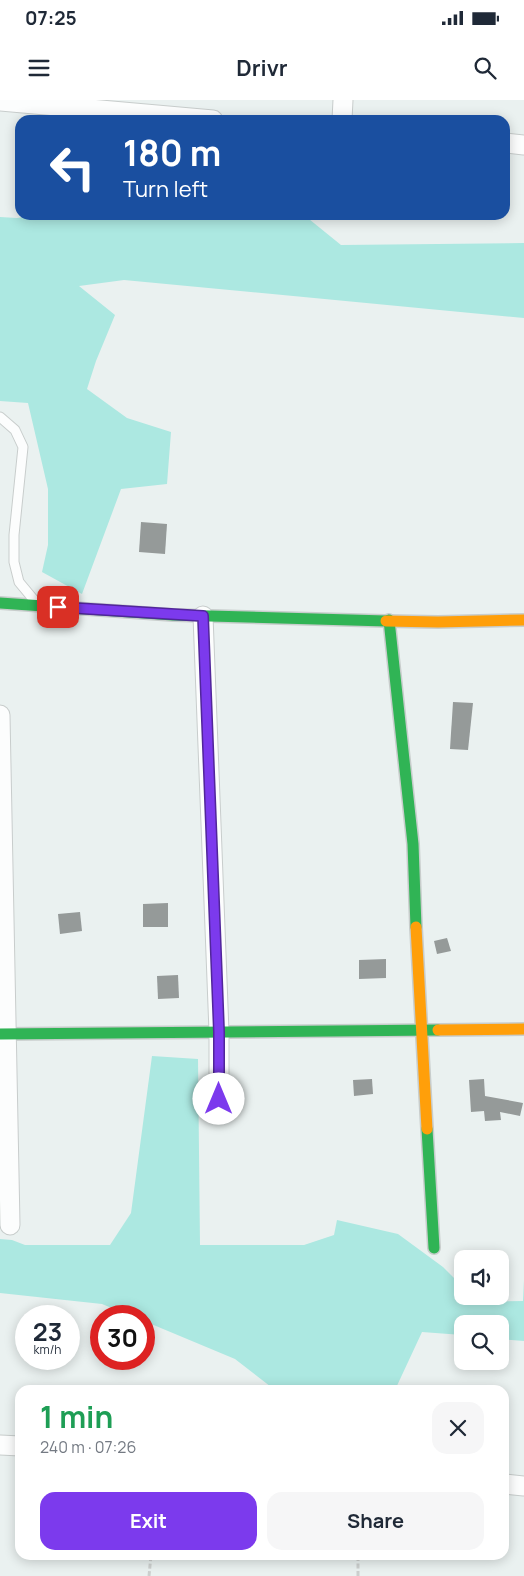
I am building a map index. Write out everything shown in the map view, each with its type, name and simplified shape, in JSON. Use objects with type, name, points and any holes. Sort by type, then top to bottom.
[{"type":"street","points":[[0,100],[160,115]]},
{"type":"street","points":[[342,115],[343,100]]},
{"type":"street","points":[[510,143],[524,144]]},
{"type":"street","points":[[0,603],[203,616],[438,622],[524,620]]},
{"type":"street","points":[[203,616],[219,1032],[219,1099]]},
{"type":"street","points":[[390,620],[413,844],[420,1030],[434,1248]]},
{"type":"street","points":[[0,715],[4,1034],[10,1226]]},
{"type":"street","points":[[4,1034],[524,1029]]},
{"type":"street","points":[[0,1445],[15,1446]]},
{"type":"street","points":[[509,1484],[524,1486]]},
{"type":"lane","points":[[0,417],[15,430],[23,447],[14,535],[14,562],[19,582],[40,606]]},
{"type":"path","points":[[149,1576],[151,1560]]},
{"type":"path","points":[[358,1560],[358,1576]]},
{"type":"shaded area","points":[[0,217],[15,218],[15,220],[310,220],[341,245],[524,243],[524,318],[124,280],[79,286],[115,315],[87,389],[127,418],[171,432],[167,484],[121,489],[82,594],[42,572],[48,545],[48,489],[28,403],[0,401]]},
{"type":"shaded area","points":[[152,1056],[198,1059],[200,1245],[304,1245],[334,1235],[337,1220],[398,1234],[443,1267],[454,1278],[454,1305],[509,1305],[509,1301],[523,1301],[524,1280],[524,1341],[509,1340],[509,1315],[454,1315],[454,1334],[422,1332],[397,1385],[269,1385],[235,1359],[155,1326],[155,1305],[104,1305],[0,1293],[0,1239],[12,1240],[25,1245],[110,1245],[131,1213]]},
{"type":"building","points":[[141,522],[167,524],[165,554],[139,552]]},
{"type":"building","points":[[453,702],[473,703],[468,750],[450,749]]},
{"type":"building","points":[[168,903],[168,927],[143,927],[143,904]]},
{"type":"building","points":[[80,912],[82,931],[60,934],[58,914]]},
{"type":"building","points":[[447,938],[451,951],[437,954],[434,941]]},
{"type":"building","points":[[386,959],[386,978],[359,979],[359,960]]},
{"type":"building","points":[[178,975],[179,998],[158,999],[157,976]]},
{"type":"building","points":[[372,1079],[373,1094],[354,1096],[353,1080]]},
{"type":"building","points":[[484,1079],[485,1096],[523,1103],[520,1116],[500,1112],[501,1120],[485,1121],[484,1111],[471,1112],[469,1080]]},
{"type":"traffic: fast","points":[[0,603],[173,615],[386,621]]},
{"type":"traffic: fast","points":[[389,620],[413,844],[416,927]]},
{"type":"traffic: fast","points":[[0,1034],[438,1030]]},
{"type":"traffic: fast","points":[[427,1129],[434,1248]]},
{"type":"traffic: slow","points":[[386,621],[524,620]]},
{"type":"traffic: slow","points":[[416,927],[427,1129]]},
{"type":"traffic: slow","points":[[438,1030],[524,1029]]},
{"type":"route","points":[[58,607],[203,616],[219,1032],[219,1099]]}]
